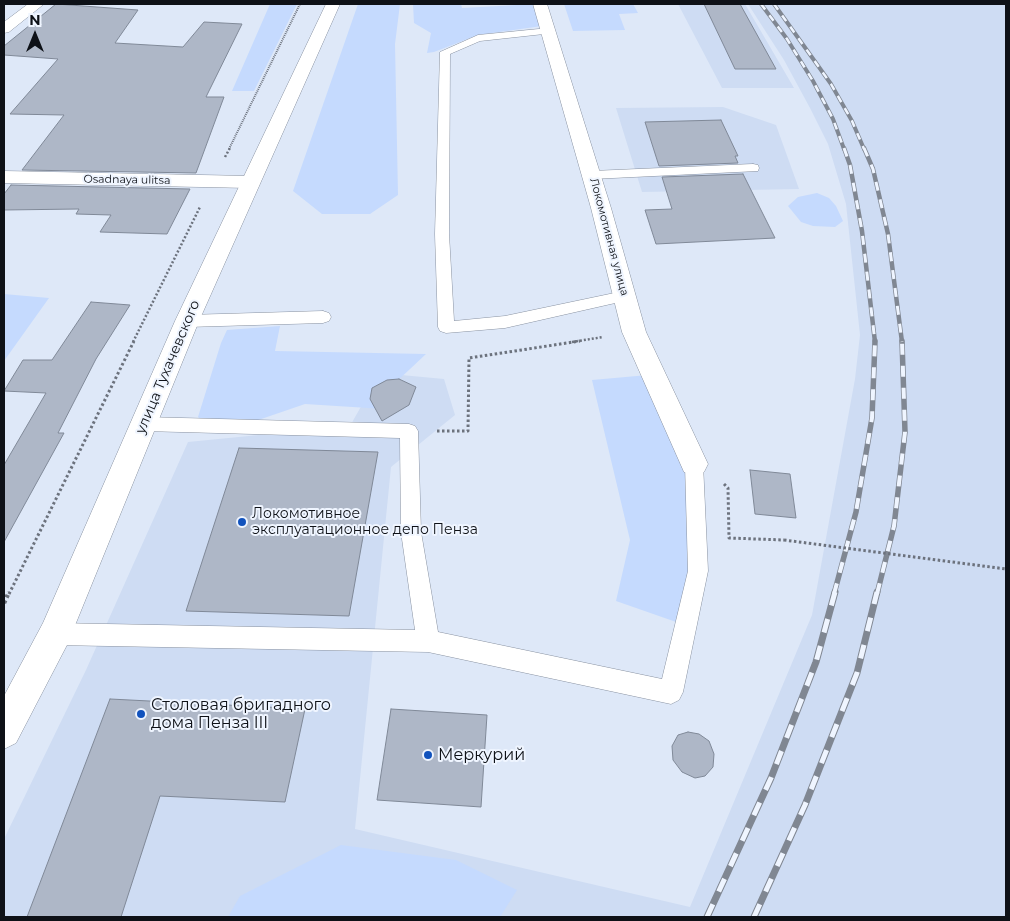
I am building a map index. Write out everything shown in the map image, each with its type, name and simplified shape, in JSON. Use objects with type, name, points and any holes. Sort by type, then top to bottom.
[{"type":"street","points":[[4,30],[37,4]]},
{"type":"street","name":"улица Тухачевского","points":[[4,731],[55,634],[187,321],[333,4]]},
{"type":"street","name":"Локомотивная улица","points":[[540,4],[592,175],[634,332],[694,464]]},
{"type":"street","name":"Osadnaya ulitsa","points":[[4,177],[250,182]]},
{"type":"lane","points":[[549,31],[478,38],[445,52],[442,234],[446,327],[505,322],[624,296]]},
{"type":"lane","points":[[592,175],[752,168]]},
{"type":"lane","points":[[187,321],[323,317]]},
{"type":"lane","points":[[144,424],[409,432],[412,532],[428,641]]},
{"type":"lane","points":[[55,634],[428,641],[671,692],[698,571],[694,464]]},
{"type":"path","points":[[4,603],[300,4]]},
{"type":"path","points":[[409,432],[468,431],[469,358],[634,332]]},
{"type":"path","points":[[728,488],[729,538],[784,540],[1006,569]]},
{"type":"shaded area","points":[[270,4],[297,4],[254,91],[232,91]]},
{"type":"shaded area","points":[[358,4],[400,4],[395,44],[398,195],[370,214],[322,214],[293,191]]},
{"type":"shaded area","points":[[413,4],[461,4],[462,8],[535,4],[542,26],[478,35],[427,53],[431,33],[414,23]]},
{"type":"shaded area","points":[[564,4],[633,4],[638,13],[619,14],[625,30],[573,31]]},
{"type":"shaded area","points":[[678,4],[745,4],[794,88],[722,88]]},
{"type":"shaded area","points":[[748,4],[1006,4],[1006,917],[4,917],[4,839],[86,670],[188,442],[350,426],[380,373],[444,379],[455,415],[391,467],[355,829],[690,907],[812,615],[855,379],[860,335],[846,204],[828,144],[784,60]]},
{"type":"shaded area","points":[[723,107],[776,125],[799,189],[642,192],[616,108]]},
{"type":"shaded area","points":[[817,193],[829,198],[836,206],[843,221],[835,227],[813,226],[801,222],[788,206],[798,197]]},
{"type":"shaded area","points":[[4,294],[49,298],[4,361]]},
{"type":"shaded area","points":[[280,326],[275,351],[426,354],[393,385],[384,409],[305,404],[235,428],[212,429],[198,417],[221,343],[227,330]]},
{"type":"shaded area","points":[[648,375],[686,463],[690,570],[679,623],[616,601],[630,540],[592,380]]},
{"type":"shaded area","points":[[341,845],[456,860],[517,890],[500,917],[228,917],[240,896]]},
{"type":"building","points":[[56,4],[138,10],[115,43],[183,47],[204,22],[242,24],[206,97],[224,97],[196,173],[22,170],[64,115],[10,114],[58,59],[4,55],[4,46]]},
{"type":"building","points":[[704,4],[740,4],[776,69],[735,69]]},
{"type":"building","points":[[721,120],[738,156],[735,156],[738,163],[659,166],[645,122]]},
{"type":"building","points":[[743,174],[775,238],[656,244],[645,210],[672,209],[662,177]]},
{"type":"building","points":[[11,185],[190,189],[167,234],[100,232],[111,215],[76,214],[79,209],[4,210],[4,194]]},
{"type":"building","points":[[91,302],[130,305],[96,359],[58,433],[64,433],[4,542],[4,465],[46,393],[4,391],[23,360],[52,360]]},
{"type":"building","points":[[399,379],[416,387],[409,405],[382,421],[370,399],[372,388],[387,380]]},
{"type":"building","points":[[239,448],[378,452],[349,616],[186,611]]},
{"type":"building","points":[[750,470],[790,474],[796,518],[755,514]]},
{"type":"building","points":[[110,699],[305,709],[285,802],[160,796],[121,917],[27,917]]},
{"type":"building","points":[[391,709],[487,715],[481,807],[377,800]]},
{"type":"building","points":[[688,732],[699,734],[709,741],[714,754],[713,767],[705,776],[695,778],[682,772],[673,760],[672,746],[678,735]]},
{"type":"railway","points":[[761,4],[787,39],[813,81],[833,119],[844,149]]},
{"type":"railway","points":[[774,4],[831,84],[852,121],[864,149]]},
{"type":"railway","points":[[844,148],[850,165],[862,231],[875,342]]},
{"type":"railway","points":[[864,148],[873,169],[888,234],[902,342]]},
{"type":"railway","points":[[877,594],[894,526],[905,432],[902,341]]},
{"type":"railway","points":[[834,594],[856,512],[872,418],[875,342]]},
{"type":"railway","points":[[707,917],[771,778],[816,662],[835,592]]},
{"type":"railway","points":[[754,917],[805,805],[857,673],[877,592]]},
{"type":"place","name":"Локомотивное эксплуатационное депо Пенза","points":[[242,522]]},
{"type":"place","name":"Столовая бригадного дома Пенза III","points":[[141,714]]},
{"type":"place","name":"Меркурий","points":[[428,755]]}]
